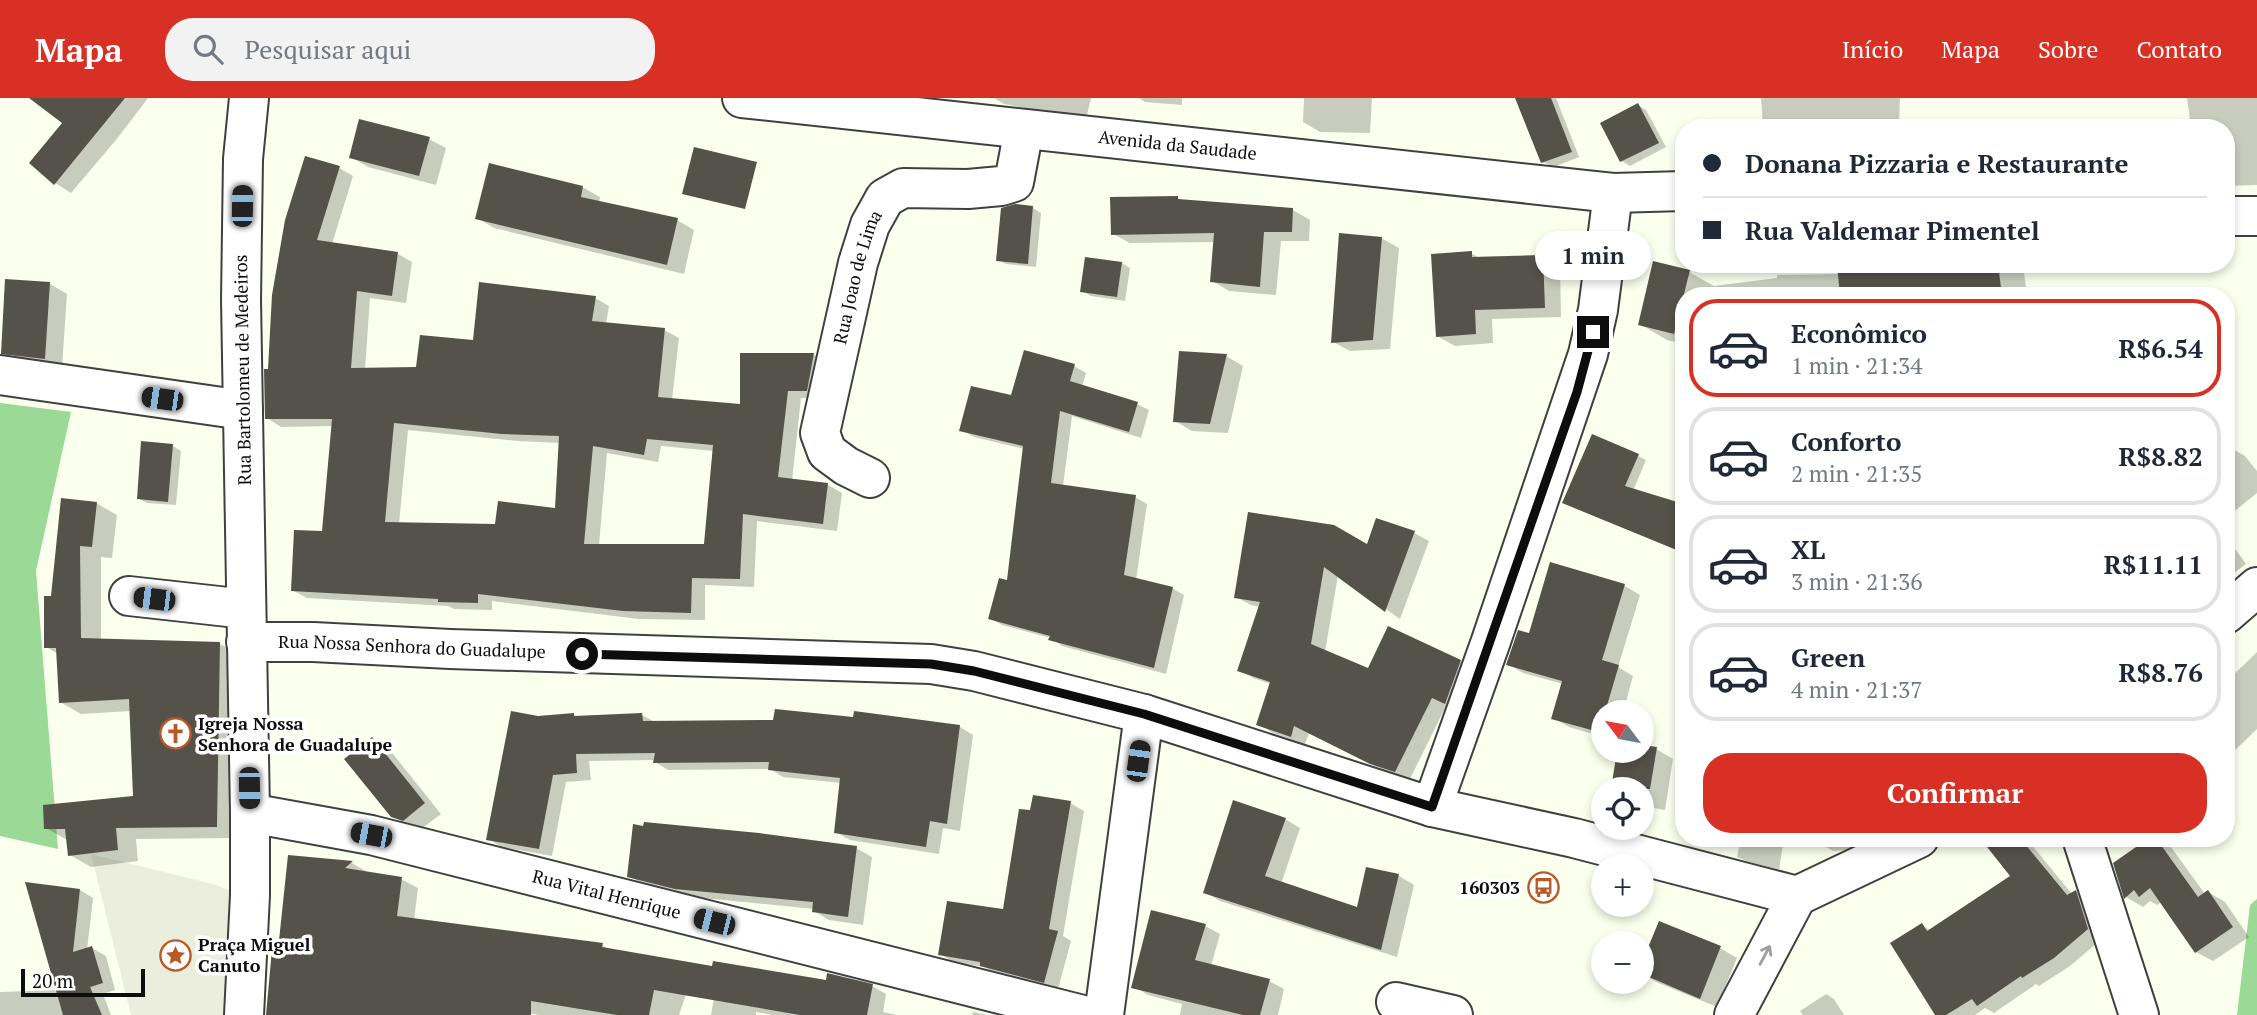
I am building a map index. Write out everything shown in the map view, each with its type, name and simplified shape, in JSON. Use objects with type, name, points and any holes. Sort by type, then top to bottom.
[{"type":"street","name":"Rua Bartolomeu de Medeiros","points":[[244,1015],[250,895],[250,813],[241,300],[243,159],[249,98]]},
{"type":"street","name":"Avenida da Saudade","points":[[742,98],[1613,193],[1675,191]]},
{"type":"street","name":"Rua Joao de Lima","points":[[870,478],[846,466],[827,452],[820,433],[858,263],[870,225],[885,198],[903,188],[968,189],[1014,182],[1024,129]]},
{"type":"street","points":[[1432,807],[1588,354],[1598,310],[1613,193]]},
{"type":"street","points":[[2235,216],[2257,216]]},
{"type":"street","points":[[0,375],[243,410]]},
{"type":"street","points":[[2235,606],[2257,587]]},
{"type":"street","name":"Rua Nossa Senhora do Guadalupe","points":[[129,596],[313,642],[464,650],[931,664],[974,671],[1144,714],[1432,807],[1574,838],[1797,896]]},
{"type":"street","points":[[1104,1015],[1144,714]]},
{"type":"street","name":"Rua Vital Henrique","points":[[250,813],[371,835],[1083,1015]]},
{"type":"street","points":[[1741,1012],[1797,896],[1900,847]]},
{"type":"street","points":[[2085,847],[2139,1015]]},
{"type":"street","points":[[1396,1002],[1452,1015]]},
{"type":"green space","points":[[0,403],[71,412],[36,571],[58,849],[0,836]]},
{"type":"green space","points":[[2257,899],[2257,1015],[2237,1015],[2250,905]]},
{"type":"shaded area","name":"Praça Miguel Canuto","points":[[91,854],[213,884],[241,895],[226,1015],[131,1015]]},
{"type":"building","points":[[29,98],[125,98],[54,185],[29,163],[62,123]]},
{"type":"building","points":[[1515,98],[1551,98],[1572,152],[1541,163]]},
{"type":"building","points":[[1638,103],[1659,143],[1620,162],[1600,123]]},
{"type":"building","points":[[359,119],[430,137],[419,176],[349,158]]},
{"type":"building","points":[[694,147],[757,162],[745,209],[682,194]]},
{"type":"building","points":[[305,156],[340,166],[317,240],[398,252],[392,296],[357,291],[351,368],[416,367],[420,335],[473,340],[479,282],[596,296],[592,321],[665,328],[658,397],[740,404],[740,353],[814,353],[807,391],[788,391],[778,477],[828,483],[823,524],[743,514],[740,579],[692,578],[691,613],[623,611],[478,594],[478,603],[291,591],[294,530],[322,531],[332,419],[265,419],[264,369],[268,369],[272,295],[285,220]],"holes":[[[394,423],[502,434],[559,436],[555,508],[498,501],[495,524],[385,522]],[[647,439],[713,445],[704,544],[584,544],[593,446],[644,455]]]},
{"type":"building","points":[[489,163],[583,186],[581,197],[678,218],[667,265],[475,219]]},
{"type":"building","points":[[1178,196],[1178,199],[1293,208],[1292,232],[1264,232],[1260,287],[1210,282],[1214,233],[1111,235],[1110,197]]},
{"type":"building","points":[[1015,204],[1033,206],[1028,264],[996,261],[1001,208]]},
{"type":"building","points":[[1339,233],[1382,237],[1373,340],[1331,343]]},
{"type":"building","points":[[1472,251],[1472,257],[1543,255],[1545,308],[1475,310],[1476,334],[1436,337],[1431,254]]},
{"type":"building","points":[[1085,257],[1122,262],[1117,297],[1080,292]]},
{"type":"building","points":[[1653,261],[1675,266],[1675,273],[1689,273],[1686,287],[1675,287],[1674,334],[1638,325]]},
{"type":"building","points":[[1838,273],[1999,273],[2001,287],[1839,287]]},
{"type":"building","points":[[5,279],[50,282],[45,359],[1,354]]},
{"type":"building","points":[[1024,350],[1075,364],[1070,381],[1138,402],[1129,432],[1060,411],[1051,483],[1136,495],[1124,575],[1173,587],[1154,668],[1048,640],[1050,636],[988,619],[999,578],[1007,580],[1023,446],[959,431],[971,386],[1011,395]]},
{"type":"building","points":[[1179,351],[1227,354],[1210,424],[1173,422]]},
{"type":"building","points":[[1592,434],[1639,454],[1625,486],[1675,501],[1675,549],[1562,503]]},
{"type":"building","points":[[141,441],[173,444],[168,502],[137,499]]},
{"type":"building","points":[[61,498],[97,502],[92,547],[80,546],[81,638],[220,642],[217,827],[116,828],[118,850],[68,856],[65,829],[44,829],[43,805],[133,796],[129,699],[59,703],[56,648],[44,648],[44,596],[51,596]]},
{"type":"building","points":[[1248,512],[1334,525],[1367,544],[1376,518],[1415,531],[1385,612],[1324,567],[1311,644],[1368,668],[1388,626],[1461,660],[1445,704],[1432,698],[1395,772],[1370,764],[1294,726],[1291,737],[1256,725],[1270,682],[1237,671],[1260,602],[1234,598]]},
{"type":"building","points":[[1550,562],[1625,584],[1602,660],[1619,665],[1609,700],[1591,700],[1591,730],[1551,719],[1562,681],[1506,665],[1518,630],[1529,633]]},
{"type":"building","points":[[775,709],[853,717],[854,711],[960,725],[947,824],[930,821],[926,847],[834,833],[840,778],[768,770],[769,762],[653,763],[655,753],[576,754],[577,773],[553,775],[539,849],[486,840],[511,711],[538,716],[642,713],[643,721],[773,720]]},
{"type":"building","points":[[372,737],[425,803],[403,821],[391,817],[344,759]]},
{"type":"building","points":[[1654,747],[1657,747],[1652,777],[1613,777],[1615,763],[1654,763]]},
{"type":"building","points":[[1033,795],[1071,801],[1049,929],[1058,931],[1044,983],[980,966],[980,962],[938,955],[947,901],[1003,909],[1019,809],[1030,810]]},
{"type":"building","points":[[1233,800],[1286,818],[1265,876],[1357,907],[1366,867],[1399,874],[1381,950],[1203,893]]},
{"type":"building","points":[[644,822],[857,846],[848,917],[812,912],[813,902],[675,889],[627,877],[633,824],[643,826]]},
{"type":"building","points":[[1987,847],[2027,847],[2067,895],[2076,890],[2088,929],[2054,958],[2022,978],[2021,976],[1977,1006],[1972,999],[1946,1015],[1935,1015],[1890,943],[1922,923],[1927,931],[2010,876]]},
{"type":"building","points":[[2136,847],[2162,847],[2198,897],[2208,890],[2233,927],[2195,953],[2150,888],[2139,897],[2134,890],[2124,899],[2113,863]]},
{"type":"building","points":[[288,855],[353,861],[345,868],[402,877],[397,916],[603,943],[602,947],[712,966],[713,961],[826,980],[827,973],[873,984],[867,1015],[800,1015],[654,990],[649,1015],[617,1015],[531,1001],[531,1015],[266,1015],[272,949],[278,950]]},
{"type":"building","points":[[25,882],[80,889],[73,952],[92,946],[103,983],[90,987],[102,1015],[63,1015]]},
{"type":"building","points":[[1151,910],[1206,924],[1195,960],[1270,979],[1260,1015],[1243,1015],[1131,988]]},
{"type":"building","points":[[1659,921],[1721,946],[1700,999],[1654,979],[1654,933]]},
{"type":"place","name":"Igreja Nossa Senhora de Guadalupe","points":[[175,734]]},
{"type":"place","name":"160303","points":[[1543,888]]},
{"type":"place","name":"Praça Miguel Canuto","points":[[175,955]]},
{"type":"route","points":[[582,654],[931,664],[974,671],[1144,714],[1432,807],[1577,392],[1593,332]]}]
